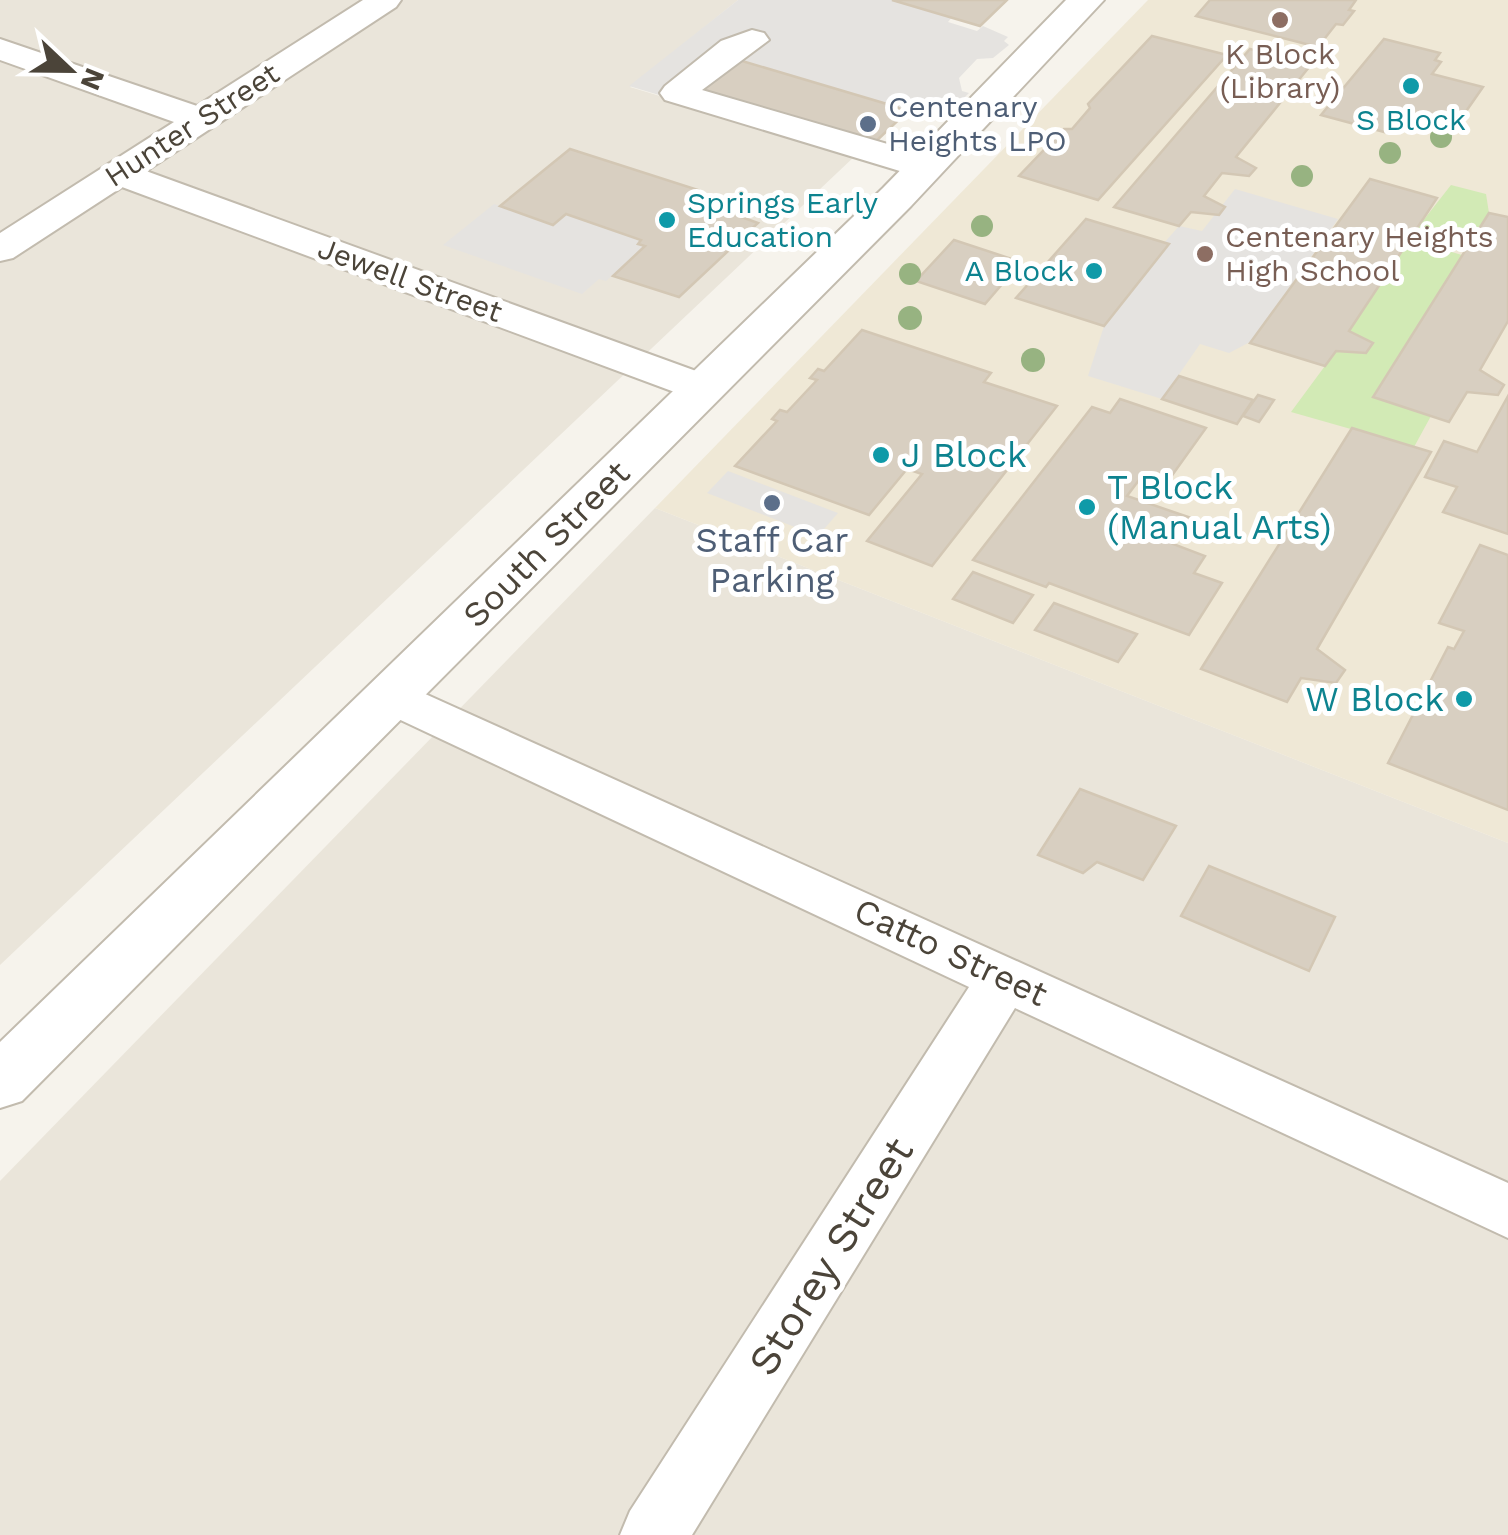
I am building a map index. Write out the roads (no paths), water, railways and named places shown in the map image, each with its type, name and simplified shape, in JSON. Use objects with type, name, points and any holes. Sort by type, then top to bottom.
[{"type":"street","name":"Hunter Street","points":[[0,250],[385,0]]},
{"type":"street","name":"South Street","points":[[0,1082],[926,168],[1086,0]]},
{"type":"street","points":[[752,40],[733,48],[677,93],[926,168]]},
{"type":"street","points":[[0,50],[200,118]]},
{"type":"street","name":"Jewell Street","points":[[118,173],[703,388]]},
{"type":"street","name":"Catto Street","points":[[392,696],[1508,1211]]},
{"type":"street","name":"Storey Street","points":[[654,1535],[1005,977]]},
{"type":"place","name":"K Block (Library)","points":[[1280,20]]},
{"type":"place","name":"S Block","points":[[1411,86]]},
{"type":"place","name":"Centenary Heights LPO","points":[[868,124]]},
{"type":"place","name":"Springs Early Education","points":[[667,220]]},
{"type":"place","name":"Centenary Heights High School","points":[[1205,254]]},
{"type":"place","name":"A Block","points":[[1094,271]]},
{"type":"place","name":"J Block","points":[[881,455]]},
{"type":"place","name":"Staff Car Parking","points":[[772,503]]},
{"type":"place","name":"T Block (Manual Arts)","points":[[1087,507]]},
{"type":"place","name":"W Block","points":[[1464,699]]}]
